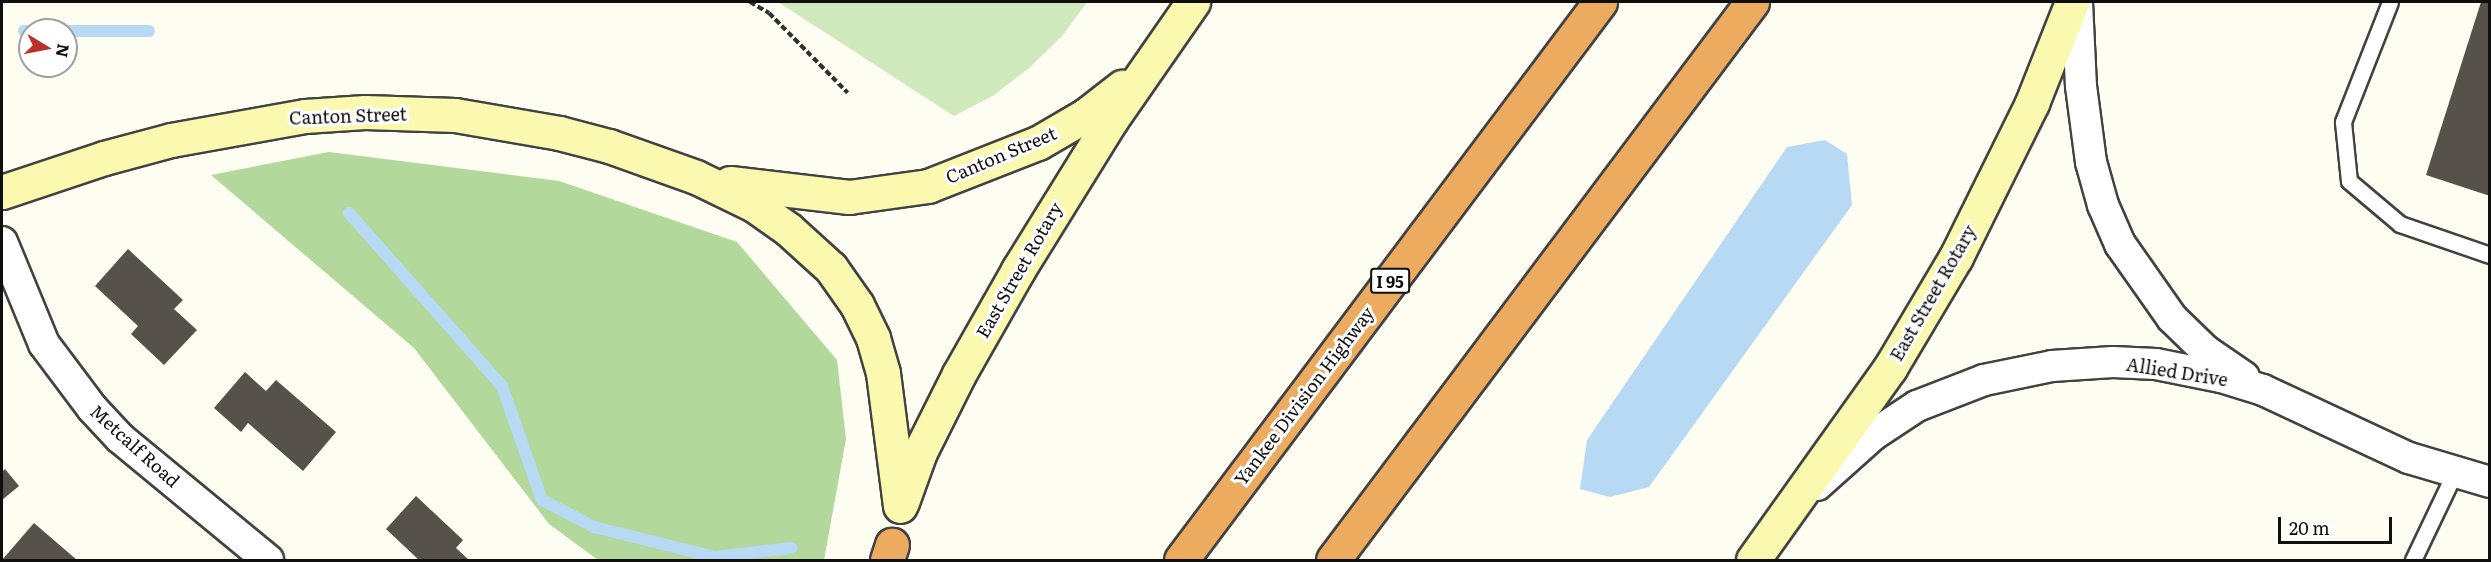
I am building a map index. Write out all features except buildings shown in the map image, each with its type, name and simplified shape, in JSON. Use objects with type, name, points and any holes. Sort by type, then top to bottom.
[{"type":"highway","name":"Yankee Division Highway","points":[[1181,561],[1600,2]]},
{"type":"highway","points":[[1333,561],[1752,2]]},
{"type":"main road","name":"East Street Rotary","points":[[890,555],[900,506],[920,452],[959,374],[1048,220],[1146,68],[1192,2]]},
{"type":"main road","name":"East Street Rotary","points":[[1753,561],[1890,368],[1956,257],[2032,104],[2072,2]]},
{"type":"main road","name":"Canton Street","points":[[696,177],[776,191],[849,197],[928,186],[1038,143],[1086,115],[1146,68]]},
{"type":"main road","name":"Canton Street","points":[[2,192],[104,158],[171,140],[305,116],[364,112],[455,115],[511,123],[609,146],[696,177],[754,205],[788,229],[831,268],[857,305],[873,338],[883,373],[900,506]]},
{"type":"street","name":"Allied Drive","points":[[2077,2],[2081,86],[2091,162],[2103,205],[2120,244],[2172,318],[2206,351],[2263,390]]},
{"type":"street","name":"Metcalf Road","points":[[2,242],[44,344],[92,408],[120,438],[268,561]]},
{"type":"street","name":"Allied Drive","points":[[1780,524],[1873,435],[1917,406],[1984,380],[2052,366],[2114,362],[2156,364],[2221,377],[2263,390],[2381,446],[2454,474],[2490,482]]},
{"type":"lane","points":[[2390,2],[2343,123],[2349,181],[2400,224],[2490,255]]},
{"type":"lane","points":[[2413,561],[2454,474]]},
{"type":"path","points":[[750,2],[769,13],[848,93]]},
{"type":"green space","points":[[778,2],[1087,2],[1063,35],[1029,68],[994,95],[954,116]]},
{"type":"green space","points":[[329,152],[559,181],[737,242],[837,360],[846,439],[824,560],[598,560],[549,524],[414,348],[211,175]]},
{"type":"water","points":[[1825,140],[1847,154],[1852,205],[1649,487],[1610,497],[1580,489],[1587,440],[1787,147]]},
{"type":"waterway","points":[[78,31],[149,31]]},
{"type":"waterway","points":[[349,213],[502,386],[542,500],[594,527],[715,557],[791,548]]}]
